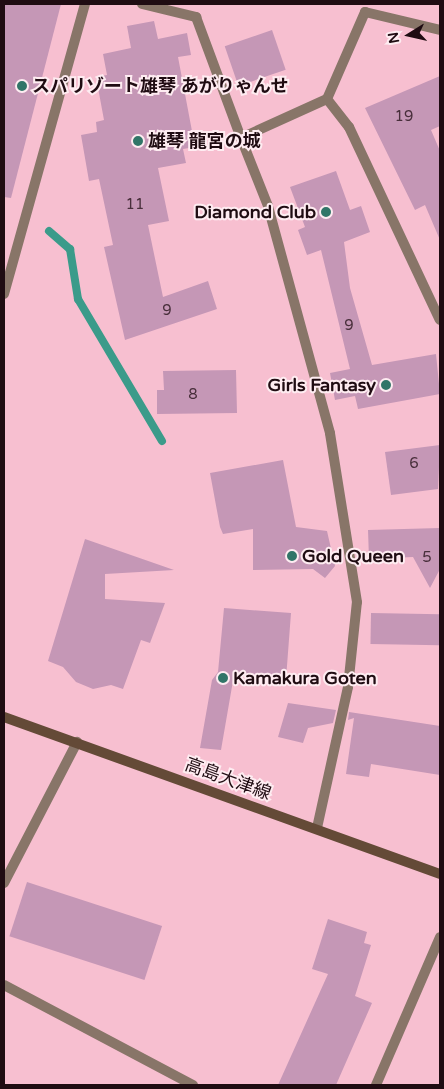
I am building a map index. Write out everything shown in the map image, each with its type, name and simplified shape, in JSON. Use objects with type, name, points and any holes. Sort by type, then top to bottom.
[{"type":"main road","name":"高島大津線","points":[[4,717],[318,828],[440,874]]},
{"type":"street","points":[[4,294],[24,229],[85,4]]},
{"type":"street","points":[[142,4],[196,17],[268,206],[330,433],[357,602],[348,687],[318,828]]},
{"type":"street","points":[[241,138],[327,99],[365,12],[440,30]]},
{"type":"street","points":[[327,99],[349,127],[440,320]]},
{"type":"street","points":[[4,883],[77,742]]},
{"type":"street","points":[[376,1085],[440,937]]},
{"type":"street","points":[[4,985],[193,1085]]},
{"type":"building","name":"スパリゾート雄琴 あがりゃんせ","points":[[4,4],[61,4],[11,198],[4,197]]},
{"type":"building","points":[[154,21],[158,39],[187,33],[191,55],[178,57],[195,147],[183,149],[186,163],[158,168],[169,221],[148,225],[163,297],[208,281],[217,309],[125,340],[104,247],[113,245],[99,179],[89,181],[81,135],[97,132],[96,122],[104,120],[96,77],[107,75],[103,54],[131,48],[127,26]]},
{"type":"building","points":[[272,30],[286,70],[238,86],[225,46]]},
{"type":"building","points":[[440,76],[440,126],[431,130],[440,151],[440,240],[425,205],[415,210],[365,108]]},
{"type":"building","points":[[336,171],[350,210],[361,206],[370,232],[344,242],[350,288],[372,365],[436,354],[440,394],[358,409],[355,396],[335,400],[330,373],[350,369],[321,250],[307,255],[298,230],[305,227],[290,187]]},
{"type":"building","points":[[236,370],[237,413],[157,414],[157,390],[164,390],[163,371]]},
{"type":"building","points":[[440,445],[438,489],[391,495],[385,452]]},
{"type":"building","points":[[283,460],[296,527],[327,531],[335,566],[325,578],[313,569],[253,570],[253,529],[223,534],[220,527],[210,473]]},
{"type":"building","points":[[440,528],[440,569],[430,588],[413,557],[369,559],[368,530]]},
{"type":"building","points":[[85,539],[174,570],[105,574],[105,599],[165,603],[150,643],[141,640],[123,689],[111,685],[93,689],[76,682],[63,667],[48,661]]},
{"type":"building","name":"Kamakura Goten","points":[[224,608],[291,613],[286,679],[234,675],[221,750],[200,748],[212,680],[218,672]]},
{"type":"building","points":[[371,613],[440,614],[439,645],[370,644]]},
{"type":"building","points":[[288,703],[336,710],[333,723],[308,728],[303,743],[278,737]]},
{"type":"building","points":[[349,712],[440,726],[440,775],[371,764],[369,777],[346,774],[354,718],[348,720]]},
{"type":"building","points":[[27,882],[162,926],[144,980],[9,936]]},
{"type":"building","points":[[328,919],[367,932],[364,943],[371,945],[355,996],[372,1003],[336,1085],[278,1085],[328,974],[312,969]]},
{"type":"waterway","points":[[49,231],[70,249],[78,299],[162,441]]},
{"type":"place","name":"スパリゾート雄琴 あがりゃんせ","points":[[22,86]]},
{"type":"place","name":"雄琴 龍宮の城","points":[[138,141]]},
{"type":"place","name":"Diamond Club","points":[[326,212]]},
{"type":"place","name":"Girls Fantasy","points":[[386,385]]},
{"type":"place","name":"Gold Queen","points":[[292,556]]},
{"type":"place","name":"Kamakura Goten","points":[[223,678]]}]
